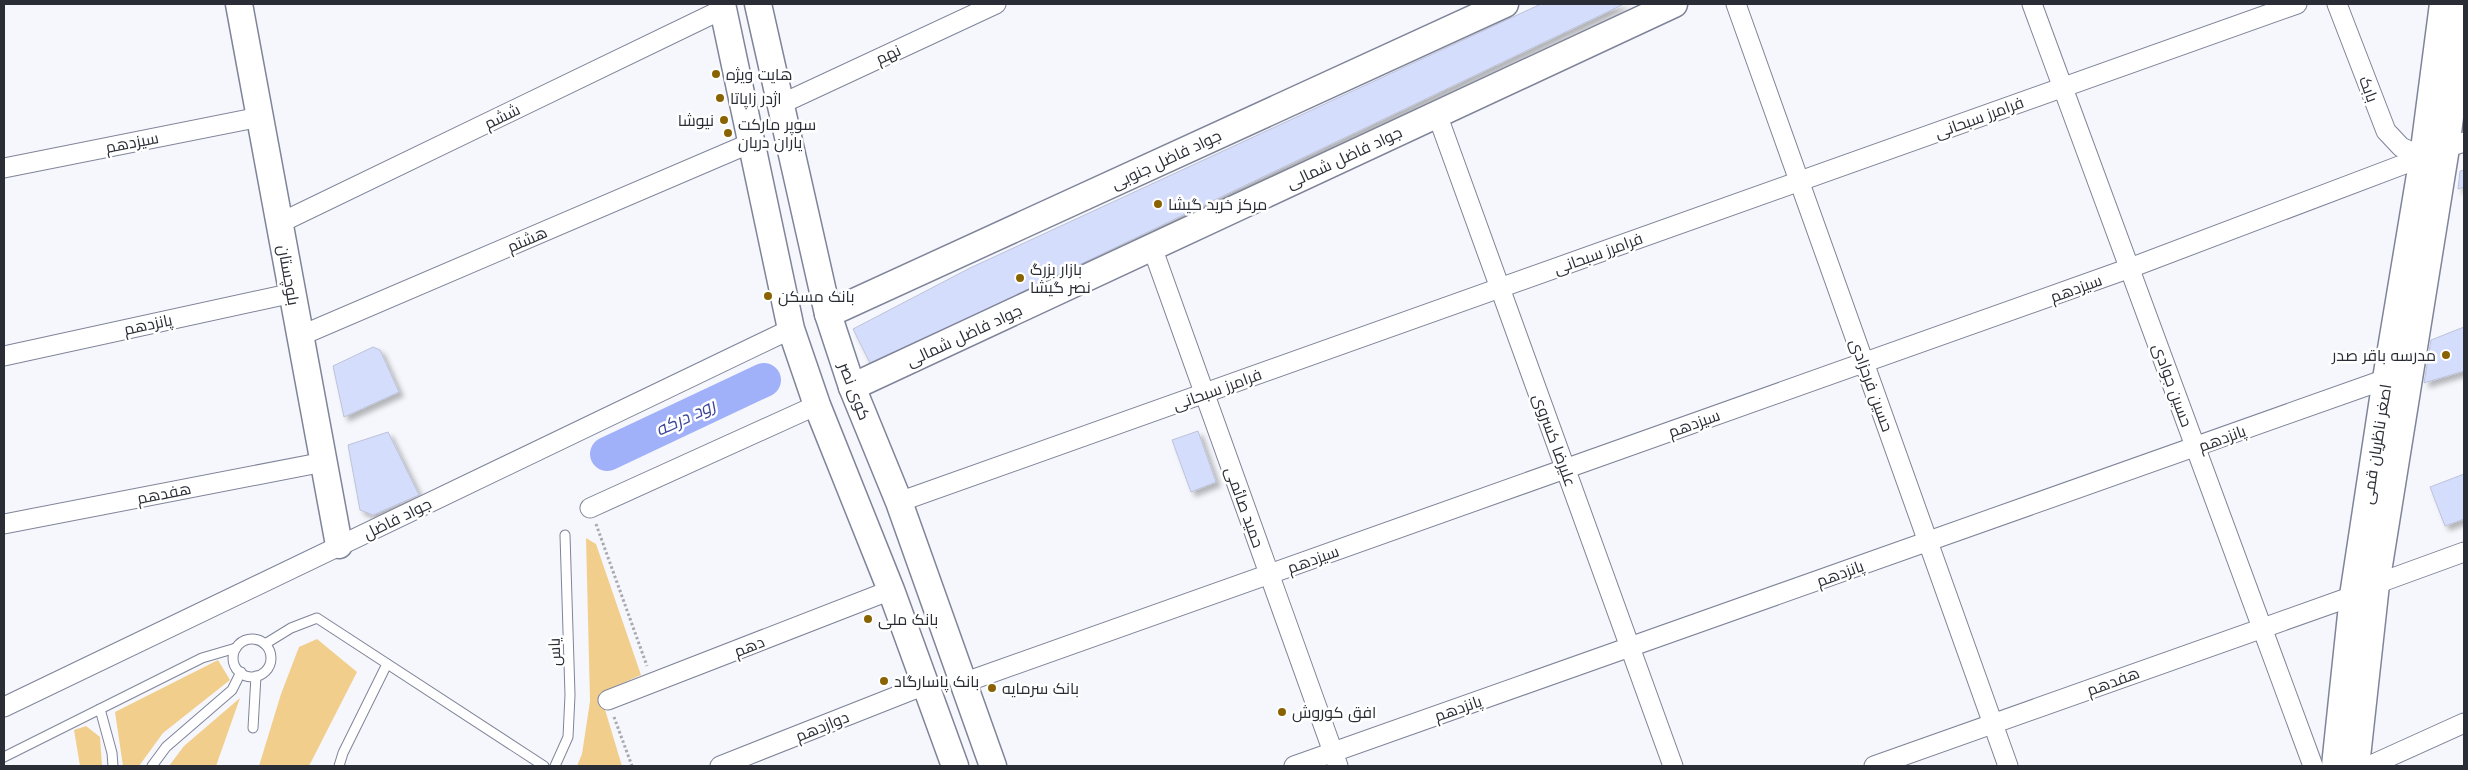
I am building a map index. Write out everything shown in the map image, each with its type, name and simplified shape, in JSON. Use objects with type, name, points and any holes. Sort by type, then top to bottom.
[{"type":"street","name":"بلوچستان","points":[[239,4],[339,545]]},
{"type":"street","name":"کوی نصر","points":[[758,4],[779,105],[828,314],[852,387],[899,502],[993,766]]},
{"type":"street","name":"نهم","points":[[779,105],[996,4]]},
{"type":"street","name":"جواد فاضل جنوبی","points":[[828,314],[1505,4]]},
{"type":"street","name":"جواد فاضل شمالی","points":[[852,387],[1674,4]]},
{"type":"street","name":"حسین فرحزادی","points":[[1736,4],[2008,766]]},
{"type":"street","name":"حسین جوادی","points":[[2032,4],[2313,766]]},
{"type":"street","name":"فرامرز سبحانی","points":[[899,502],[2297,4]]},
{"type":"street","name":"بابک","points":[[2337,4],[2386,131],[2401,147],[2444,149]]},
{"type":"street","name":"اصغر ناظریان قمی","points":[[2443,4],[2444,149]]},
{"type":"street","points":[[723,6],[791,329],[817,405],[891,590],[955,766]]},
{"type":"street","name":"ششم","points":[[280,223],[723,6]]},
{"type":"street","name":"اصغر ناظریان قمی","points":[[2336,766],[2353,596],[2444,149],[2464,9]]},
{"type":"street","name":"علیرضا کسروی","points":[[1438,114],[1673,766]]},
{"type":"street","name":"سیزدهم","points":[[4,168],[260,117]]},
{"type":"street","name":"هشتم","points":[[300,336],[753,142]]},
{"type":"street","name":"سیزدهم","points":[[963,683],[2130,268],[2444,149]]},
{"type":"street","name":"حمید صائمی","points":[[1152,247],[1336,759]]},
{"type":"street","name":"پانزدهم","points":[[4,356],[293,293]]},
{"type":"street","name":"جواد فاضل","points":[[4,707],[791,329]]},
{"type":"street","name":"اصغر ناظریان قمی","points":[[2356,766],[2397,378]]},
{"type":"street","name":"پانزدهم","points":[[1294,766],[1336,759],[1630,648],[2196,447],[2397,378]]},
{"type":"street","points":[[590,508],[817,405]]},
{"type":"street","name":"هفدهم","points":[[4,524],[324,462]]},
{"type":"street","points":[[2353,596],[2376,584],[2464,552]]},
{"type":"street","name":"دهم","points":[[608,700],[891,590]]},
{"type":"street","name":"هفدهم","points":[[1874,766],[2353,596]]},
{"type":"street","name":"دوازدهم","points":[[720,766],[925,685]]},
{"type":"street","points":[[2369,766],[2464,723]]},
{"type":"lane","name":"یاس","points":[[555,766],[568,737],[570,694],[565,535]]},
{"type":"lane","points":[[265,644],[291,628],[317,618],[544,766]]},
{"type":"lane","points":[[4,756],[202,658],[236,648],[242,642],[250,639],[265,644],[269,650],[270,663],[268,669],[256,676],[241,672],[234,661],[236,648]]},
{"type":"lane","points":[[339,766],[343,753],[387,664]]},
{"type":"lane","points":[[152,766],[166,747],[232,690],[241,672]]},
{"type":"lane","points":[[253,728],[256,676]]},
{"type":"lane","points":[[100,709],[112,753],[113,766]]},
{"type":"path","points":[[590,508],[653,683]]},
{"type":"path","points":[[608,700],[632,766]]},
{"type":"shaded area","points":[[586,538],[596,544],[641,675],[600,693],[622,766],[577,766],[582,754],[590,701]]},
{"type":"shaded area","points":[[317,639],[357,672],[309,766],[259,766],[281,694],[299,647]]},
{"type":"shaded area","points":[[218,660],[230,680],[163,733],[139,766],[123,766],[115,712]]},
{"type":"shaded area","points":[[240,698],[216,766],[169,766],[184,746]]},
{"type":"shaded area","points":[[86,726],[100,737],[102,766],[80,766],[74,730]]},
{"type":"building","name":"مرکز خرید گیشا","points":[[1541,4],[1624,4],[966,319],[870,363],[853,329],[970,268]]},
{"type":"building","points":[[2464,170],[2464,187],[2458,189],[2460,171]]},
{"type":"building","name":"مدرسه باقر صدر","points":[[2464,327],[2464,371],[2424,383],[2431,340]]},
{"type":"building","points":[[373,347],[380,350],[399,392],[344,417],[333,366]]},
{"type":"building","points":[[1198,431],[1216,482],[1191,492],[1172,440]]},
{"type":"building","points":[[388,432],[419,495],[373,515],[360,510],[348,445]]},
{"type":"building","points":[[2464,474],[2464,519],[2445,526],[2430,487]]},
{"type":"waterway","name":"رود درکه","points":[[607,454],[764,380]]},
{"type":"place","name":"هایت ویژه","points":[[716,74]]},
{"type":"place","name":"اژدر زاپاتا","points":[[720,98]]},
{"type":"place","name":"نیوشا","points":[[724,120]]},
{"type":"place","name":"سوپر مارکت یاران دریان","points":[[728,133]]},
{"type":"place","name":"مرکز خرید گیشا","points":[[1158,204]]},
{"type":"place","name":"بازار بزرگ نصر گیشا","points":[[1020,278]]},
{"type":"place","name":"بانک مسکن","points":[[768,296]]},
{"type":"place","name":"مدرسه باقر صدر","points":[[2446,355]]},
{"type":"place","name":"بانک ملی","points":[[868,619]]},
{"type":"place","name":"بانک پاسارگاد","points":[[884,681]]},
{"type":"place","name":"بانک سرمایه","points":[[992,688]]},
{"type":"place","name":"افق کوروش","points":[[1282,712]]}]
